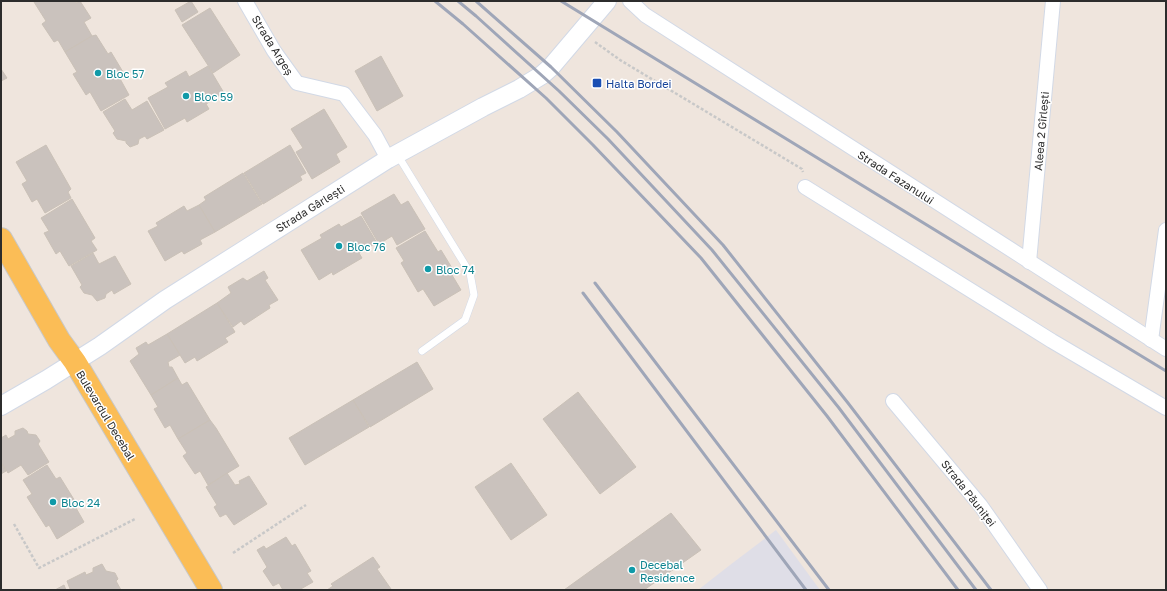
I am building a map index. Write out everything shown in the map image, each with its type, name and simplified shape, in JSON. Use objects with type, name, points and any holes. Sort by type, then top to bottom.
[{"type":"main road","name":"Bulevardul Decebal","points":[[1,239],[59,340],[74,362],[211,590]]},
{"type":"street","name":"Strada Argeș","points":[[245,1],[274,51],[297,83],[344,94],[392,157]]},
{"type":"street","name":"Strada Gârlești","points":[[1,406],[100,346],[165,300],[392,157],[519,89],[542,75],[551,67],[607,1]]},
{"type":"street","name":"Strada Fazanului","points":[[630,1],[645,15],[1166,349]]},
{"type":"street","name":"Aleea 2 Gîrlești","points":[[1029,262],[1053,1]]},
{"type":"street","points":[[805,187],[1052,341],[1166,408]]},
{"type":"street","points":[[1151,340],[1166,230]]},
{"type":"street","name":"Strada Păuniței","points":[[893,401],[981,506],[1040,590]]},
{"type":"lane","points":[[392,157],[470,272],[474,295],[465,320],[422,351]]},
{"type":"path","points":[[581,32],[620,60],[802,169],[805,187]]},
{"type":"path","points":[[233,553],[306,505]]},
{"type":"path","points":[[14,524],[39,568],[135,519]]},
{"type":"shaded area","points":[[776,530],[820,590],[698,590],[730,565]]},
{"type":"building","points":[[75,1],[76,3],[80,1],[91,18],[84,22],[92,36],[65,52],[58,40],[54,42],[42,24],[46,21],[34,2]]},
{"type":"building","points":[[191,1],[198,12],[182,22],[175,10]]},
{"type":"building","points":[[210,8],[240,55],[213,73],[182,25]]},
{"type":"building","name":"Bloc 57","points":[[96,35],[108,54],[111,52],[123,72],[118,75],[129,95],[101,111],[90,92],[86,95],[73,74],[77,72],[65,52]]},
{"type":"building","points":[[381,56],[403,96],[377,111],[355,71]]},
{"type":"building","name":"Bloc 59","points":[[208,66],[224,93],[206,104],[209,109],[187,122],[185,118],[165,129],[148,98],[168,87],[165,83],[186,71],[189,77]]},
{"type":"building","points":[[1,69],[7,78],[1,81]]},
{"type":"building","points":[[125,99],[132,110],[147,101],[164,130],[147,139],[145,136],[139,139],[138,144],[130,147],[126,141],[117,139],[113,133],[115,131],[103,112]]},
{"type":"building","points":[[324,109],[347,147],[336,154],[340,162],[312,179],[296,152],[303,148],[291,129]]},
{"type":"building","points":[[46,145],[71,189],[68,192],[71,198],[45,213],[37,199],[32,202],[22,184],[27,181],[16,162]]},
{"type":"building","points":[[290,145],[306,173],[300,176],[302,180],[263,204],[244,173]]},
{"type":"building","points":[[243,173],[262,204],[215,232],[199,205],[206,200],[204,197]]},
{"type":"building","points":[[394,194],[401,205],[408,201],[425,229],[397,245],[392,236],[379,244],[361,213]]},
{"type":"building","points":[[72,199],[95,238],[91,241],[97,250],[69,266],[60,251],[56,254],[44,233],[49,231],[41,218]]},
{"type":"building","points":[[199,205],[215,232],[200,240],[202,244],[184,254],[182,251],[165,261],[148,231],[158,226],[156,223],[184,206],[187,211]]},
{"type":"building","name":"Bloc 76","points":[[361,216],[377,243],[359,253],[362,258],[333,275],[332,272],[319,280],[301,250],[322,238],[320,235],[339,224],[341,227]]},
{"type":"building","name":"Bloc 74","points":[[425,231],[438,252],[441,250],[452,268],[449,270],[461,290],[434,306],[423,289],[418,292],[401,263],[404,261],[396,248]]},
{"type":"building","points":[[93,253],[99,264],[115,256],[131,284],[114,294],[112,290],[106,294],[105,298],[97,301],[92,295],[84,293],[80,287],[82,285],[71,266]]},
{"type":"building","points":[[264,271],[268,278],[265,280],[278,300],[269,305],[270,308],[244,325],[241,321],[233,327],[217,303],[231,293],[228,287],[243,278],[247,281]]},
{"type":"building","points":[[217,303],[235,332],[225,338],[228,342],[197,361],[195,357],[185,363],[167,334]]},
{"type":"building","points":[[167,334],[180,355],[168,362],[169,367],[172,367],[178,378],[151,395],[130,361],[139,354],[136,348],[146,342],[148,345]]},
{"type":"building","points":[[417,362],[433,389],[370,427],[353,400]]},
{"type":"building","points":[[178,378],[182,385],[187,382],[210,420],[178,439],[170,425],[165,428],[154,409],[158,407],[151,395]]},
{"type":"building","points":[[578,392],[636,467],[600,494],[543,419]]},
{"type":"building","points":[[353,400],[369,427],[305,465],[289,438]]},
{"type":"building","points":[[210,420],[239,466],[208,485],[200,471],[195,474],[183,456],[187,453],[178,439]]},
{"type":"building","points":[[23,428],[28,434],[36,435],[40,441],[38,444],[49,462],[28,475],[21,465],[8,473],[1,462],[1,438],[6,435],[8,439],[15,435],[15,431]]},
{"type":"building","points":[[1,463],[6,471],[1,474]]},
{"type":"building","points":[[511,463],[547,515],[511,540],[475,487]]},
{"type":"building","name":"Bloc 24","points":[[47,465],[56,479],[60,477],[78,506],[76,508],[84,522],[57,539],[49,525],[46,527],[27,497],[32,494],[23,480]]},
{"type":"building","points":[[227,473],[235,485],[240,484],[239,481],[249,476],[267,504],[234,525],[226,514],[220,517],[214,507],[217,505],[206,487]]},
{"type":"building","name":"Decebal Residence","points":[[671,513],[701,550],[644,590],[564,590]]},
{"type":"building","points":[[286,537],[292,546],[295,544],[311,571],[307,573],[313,582],[299,590],[283,590],[279,583],[273,586],[263,571],[267,567],[257,550],[264,546],[266,549]]},
{"type":"building","points":[[373,557],[380,567],[377,569],[391,589],[327,590],[333,586],[331,584]]},
{"type":"building","points":[[102,564],[106,571],[115,573],[118,579],[116,581],[121,590],[70,589],[67,581],[85,572],[86,575],[93,572],[93,568]]},
{"type":"building","points":[[64,585],[66,590],[55,590]]},
{"type":"railway","points":[[435,1],[546,98],[701,258],[827,416],[958,590]]},
{"type":"railway","points":[[458,1],[559,91],[608,139],[712,250],[839,408],[976,590]]},
{"type":"railway","points":[[476,1],[551,67],[617,132],[723,245],[848,403],[991,590]]},
{"type":"railway","points":[[561,1],[1166,371]]},
{"type":"railway","points":[[595,283],[829,590]]},
{"type":"railway","points":[[583,293],[806,590]]},
{"type":"place","name":"Bloc 57","points":[[98,73]]},
{"type":"place","name":"Halta Bordei","points":[[597,83]]},
{"type":"place","name":"Bloc 59","points":[[186,96]]},
{"type":"place","name":"Bloc 76","points":[[339,246]]},
{"type":"place","name":"Bloc 74","points":[[428,269]]},
{"type":"place","name":"Bloc 24","points":[[53,502]]},
{"type":"place","name":"Decebal Residence","points":[[632,570]]}]
